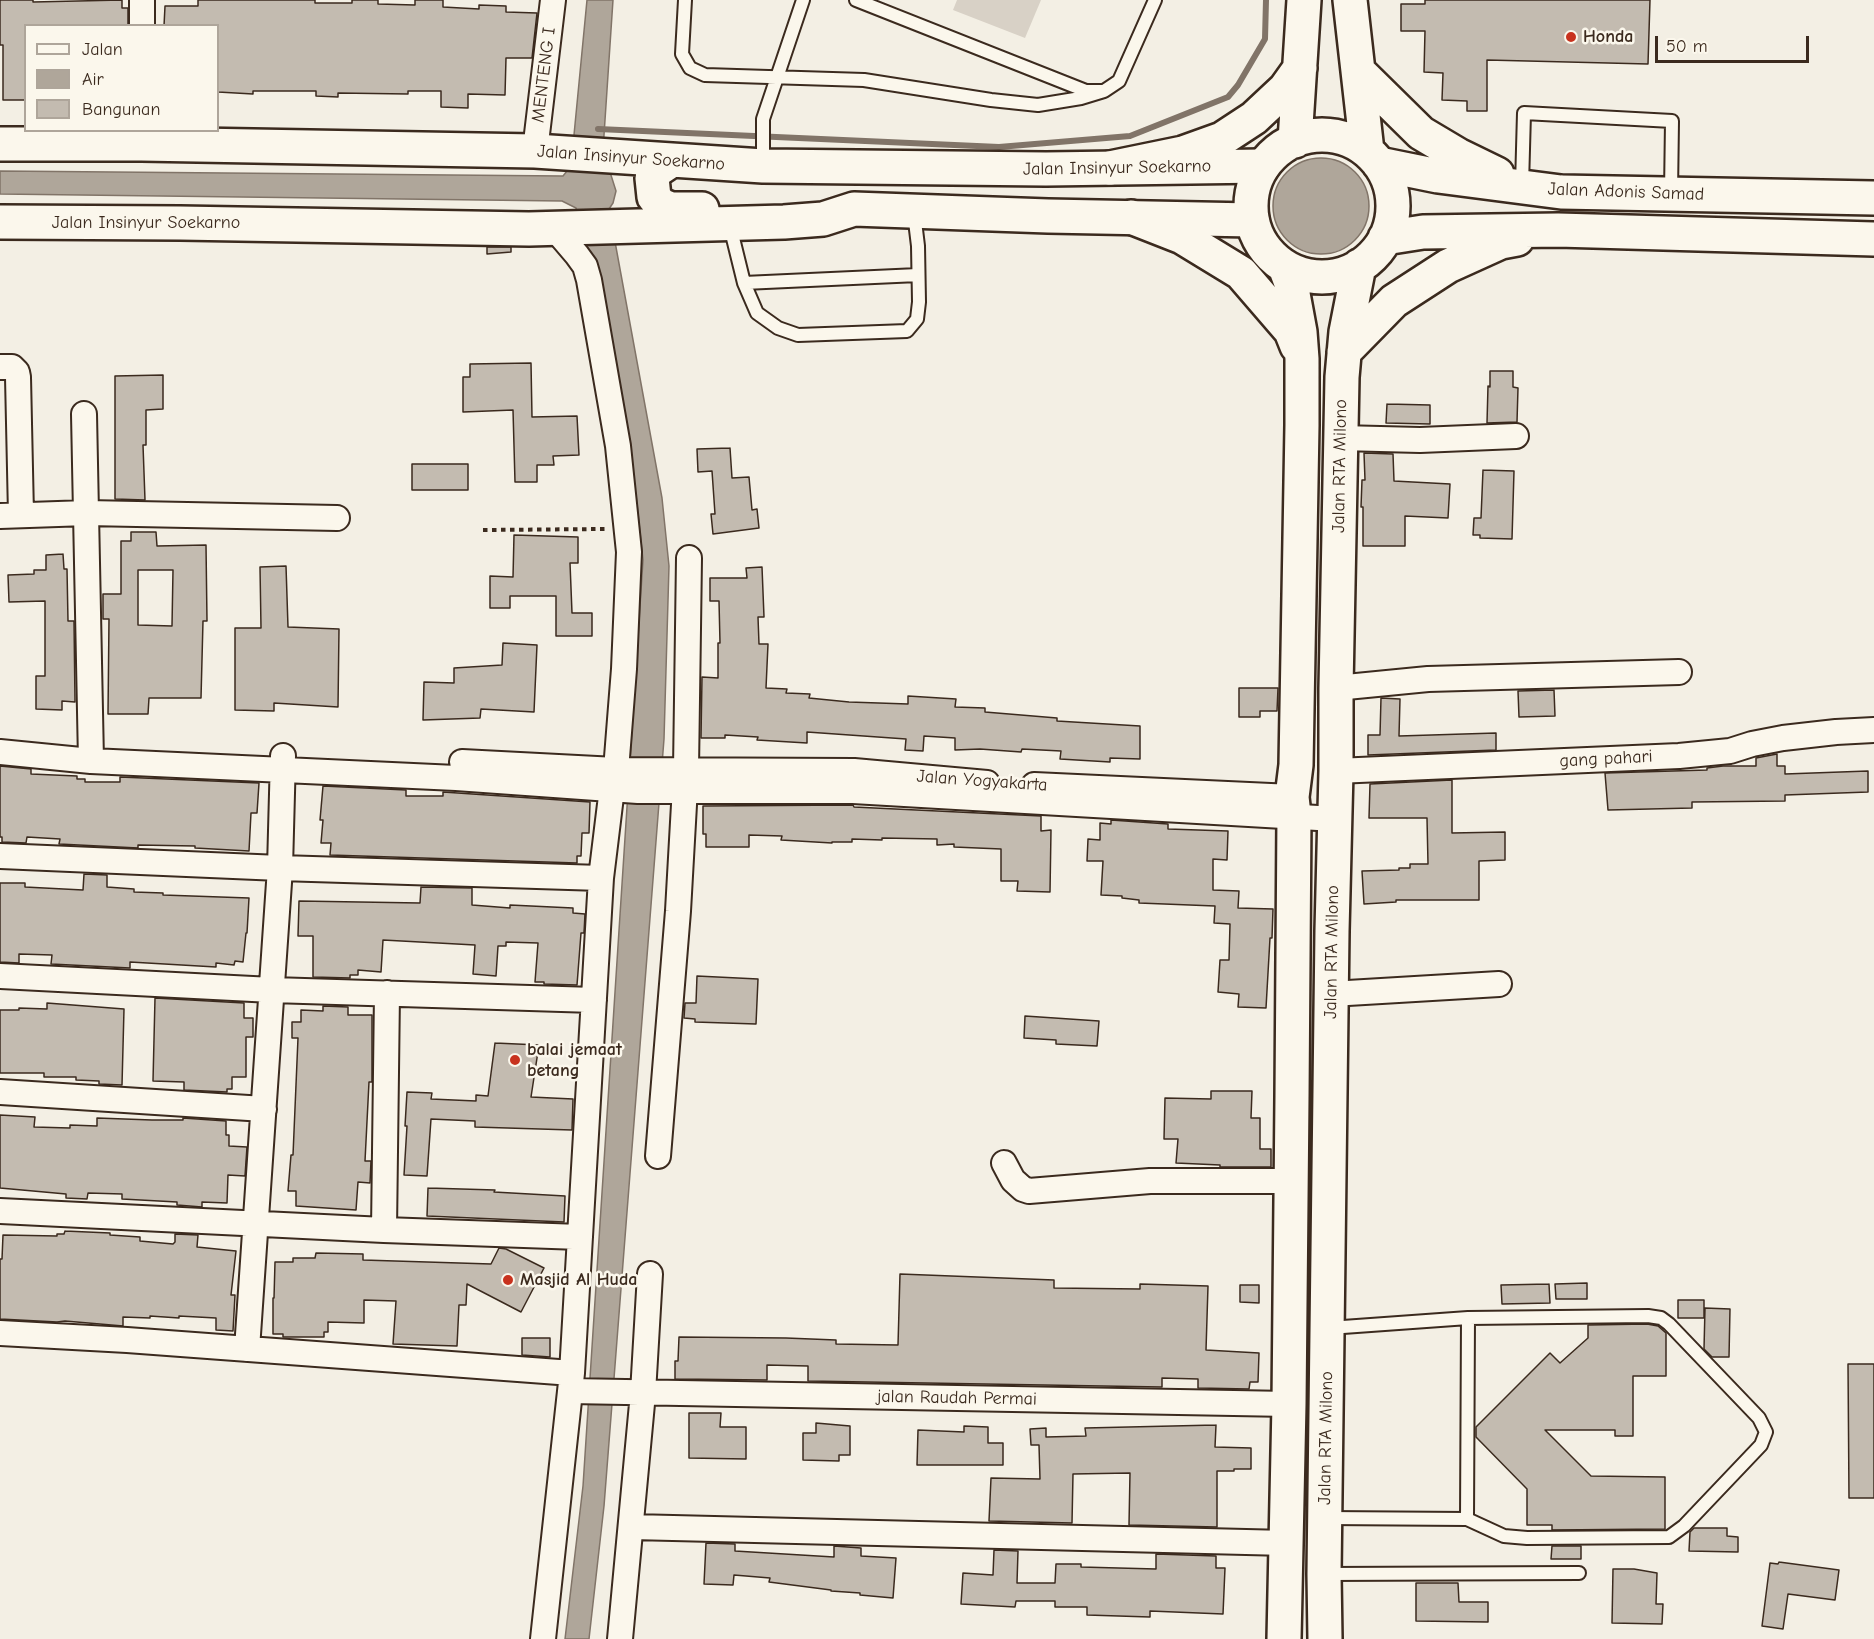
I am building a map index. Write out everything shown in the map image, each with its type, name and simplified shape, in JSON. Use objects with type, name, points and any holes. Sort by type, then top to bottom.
[{"type":"main road","points":[[1294,141],[1304,0]]},
{"type":"main road","points":[[1350,0],[1358,71],[1373,158]]},
{"type":"main road","points":[[1110,168],[1183,153],[1222,139],[1254,118],[1285,88],[1300,68]]},
{"type":"main road","points":[[1358,71],[1421,133],[1458,155],[1522,186]]},
{"type":"main road","points":[[1319,135],[1332,136],[1356,144],[1373,158],[1386,175],[1393,200],[1390,226],[1385,238],[1370,259],[1348,272],[1322,277],[1309,276],[1285,267],[1267,252],[1255,231],[1250,206],[1256,178],[1272,155],[1294,141],[1319,135]]},
{"type":"main road","name":"Jalan Insinyur Soekarno","points":[[0,144],[141,137],[535,151],[672,160],[763,158],[1046,169],[1263,166]]},
{"type":"main road","points":[[594,154],[624,164],[632,175],[634,183],[629,204],[623,212],[630,223]]},
{"type":"main road","name":"Jalan Adonis Samad","points":[[1373,158],[1438,176],[1562,192],[1874,198]]},
{"type":"main road","points":[[672,160],[657,170],[652,178],[651,186],[654,197],[662,205],[671,209],[854,209],[1252,220]]},
{"type":"main road","points":[[1046,169],[1048,216]]},
{"type":"main road","points":[[1558,230],[1562,192]]},
{"type":"main road","name":"Jalan Insinyur Soekarno","points":[[0,222],[729,224],[823,219],[854,209]]},
{"type":"main road","points":[[1131,217],[1182,237],[1241,273],[1292,331],[1302,359]]},
{"type":"main road","points":[[1385,238],[1423,232],[1558,230],[1874,239]]},
{"type":"main road","points":[[1344,352],[1394,301],[1448,266],[1501,242],[1558,230]]},
{"type":"main road","name":"Jalan RTA Milono","points":[[1325,1639],[1331,994],[1340,438],[1346,332],[1359,266]]},
{"type":"main road","name":"Jalan RTA Milono","points":[[1284,1639],[1292,1128],[1293,806],[1298,686],[1302,359],[1297,306],[1292,283],[1285,267]]},
{"type":"main road","points":[[1292,1128],[1330,1128]]},
{"type":"street","points":[[142,0],[142,24]]},
{"type":"street","name":"MENTENG I","points":[[535,151],[553,0]]},
{"type":"street","points":[[543,1639],[578,1385],[580,1237],[601,878],[626,780],[627,529],[618,446],[589,280],[585,266],[577,255],[571,225]]},
{"type":"street","points":[[0,367],[12,367],[18,377],[10,515],[87,513],[337,518]]},
{"type":"street","points":[[84,414],[91,754]]},
{"type":"street","points":[[1340,438],[1420,440],[1516,436]]},
{"type":"street","points":[[658,1156],[678,911],[679,781],[689,558]]},
{"type":"street","points":[[1336,688],[1428,679],[1679,672]]},
{"type":"street","name":"gang pahari","points":[[1336,771],[1679,756],[1730,751],[1783,738],[1874,730]]},
{"type":"street","points":[[0,743],[28,743],[91,754]]},
{"type":"street","points":[[0,752],[283,763],[456,778],[679,781],[1164,810],[1293,806],[1335,819]]},
{"type":"street","points":[[247,1349],[280,868],[283,763]]},
{"type":"street","points":[[0,856],[601,878]]},
{"type":"street","points":[[0,975],[272,990],[594,1000]]},
{"type":"street","points":[[1331,994],[1499,984]]},
{"type":"street","points":[[384,1230],[387,993]]},
{"type":"street","points":[[0,1092],[264,1109]]},
{"type":"street","points":[[1004,1163],[1013,1180],[1029,1191],[1150,1181],[1291,1180]]},
{"type":"street","points":[[0,1210],[384,1230],[580,1237]]},
{"type":"street","points":[[620,1639],[632,1527],[634,1393],[650,1274]]},
{"type":"street","name":"jalan Raudah Permai","points":[[0,1333],[247,1349],[634,1393],[1289,1404]]},
{"type":"street","points":[[632,1527],[1287,1543]]},
{"type":"lane","points":[[685,0],[682,54],[690,68],[705,75],[864,80],[1038,105],[1081,98],[1104,91],[1119,81],[1155,0]]},
{"type":"lane","points":[[763,158],[763,119],[803,0]]},
{"type":"lane","points":[[857,0],[1086,91],[1104,91]]},
{"type":"lane","points":[[1522,186],[1524,113],[1672,121],[1671,194]]},
{"type":"lane","points":[[729,224],[744,283],[757,313],[778,328],[798,335],[908,331],[917,319],[918,246],[914,212]]},
{"type":"lane","points":[[744,283],[918,275]]},
{"type":"lane","points":[[1325,1518],[1467,1519],[1504,1536],[1516,1537],[1669,1537],[1684,1526],[1761,1445],[1766,1432],[1759,1418],[1661,1318],[1648,1316],[1468,1318],[1328,1328]]},
{"type":"lane","points":[[1467,1519],[1468,1318]]},
{"type":"lane","points":[[1324,1574],[1579,1573]]},
{"type":"path","points":[[483,530],[627,529]]},
{"type":"shaded area","points":[[957,0],[1041,0],[1025,38],[953,10]]},
{"type":"water","points":[[587,0],[613,0],[602,165],[610,172],[616,191],[609,209],[662,498],[669,566],[664,739],[604,1506],[589,1639],[565,1639],[583,1486],[643,560],[636,495],[576,208],[562,201],[0,194],[0,171],[563,176],[571,166]]},
{"type":"water","points":[[1312,158],[1330,158],[1348,166],[1361,179],[1369,197],[1366,225],[1348,246],[1330,254],[1312,254],[1294,246],[1281,233],[1273,215],[1273,197],[1281,179],[1294,166]]},
{"type":"building","points":[[0,0],[33,0],[33,2],[122,0],[122,8],[128,8],[128,24],[24,24],[24,100],[3,100],[3,45],[0,45]]},
{"type":"building","points":[[198,0],[315,0],[315,3],[352,3],[352,0],[378,0],[378,4],[415,5],[415,0],[443,0],[443,7],[479,9],[479,5],[506,6],[506,12],[537,13],[532,58],[506,58],[505,95],[468,94],[468,108],[441,107],[441,91],[408,91],[408,94],[338,93],[338,97],[316,96],[316,91],[253,91],[253,94],[219,92],[219,24],[164,24],[165,6],[198,6]]},
{"type":"building","points":[[1425,0],[1650,0],[1648,64],[1487,60],[1487,111],[1467,111],[1467,101],[1442,100],[1443,73],[1424,72],[1425,31],[1401,31],[1401,4],[1425,4]]},
{"type":"building","points":[[487,247],[511,247],[511,252],[487,254]]},
{"type":"building","points":[[531,363],[532,417],[577,416],[579,455],[553,456],[554,465],[537,465],[537,482],[515,482],[513,410],[463,412],[463,377],[470,377],[470,364]]},
{"type":"building","points":[[1490,371],[1513,371],[1513,387],[1518,388],[1517,422],[1487,423]]},
{"type":"building","points":[[163,375],[163,409],[146,410],[146,445],[143,445],[145,500],[115,499],[115,376]]},
{"type":"building","points":[[1387,404],[1430,405],[1430,424],[1386,423]]},
{"type":"building","points":[[730,448],[732,478],[749,477],[752,510],[757,509],[759,528],[713,534],[711,514],[715,514],[712,471],[698,472],[697,449]]},
{"type":"building","points":[[1364,453],[1393,454],[1394,481],[1450,484],[1448,518],[1405,516],[1405,546],[1363,546],[1363,507],[1361,507],[1362,480],[1365,480]]},
{"type":"building","points":[[412,464],[468,464],[468,490],[412,490]]},
{"type":"building","points":[[1483,470],[1514,471],[1512,539],[1480,538],[1480,535],[1473,535],[1474,518],[1481,518]]},
{"type":"building","points":[[131,532],[156,532],[157,546],[206,545],[207,621],[203,621],[201,698],[149,698],[148,714],[108,714],[109,619],[103,619],[103,594],[121,594],[121,541],[131,541]],"holes":[[[138,570],[173,570],[172,626],[138,625]]]},
{"type":"building","points":[[514,535],[578,537],[578,563],[570,563],[572,613],[592,613],[592,636],[556,636],[556,596],[510,596],[510,608],[490,608],[490,576],[513,577]]},
{"type":"building","points":[[63,554],[64,569],[67,569],[68,621],[74,621],[75,702],[62,701],[62,710],[36,709],[36,676],[45,676],[45,601],[9,602],[8,575],[34,574],[34,570],[46,570],[46,555]]},
{"type":"building","points":[[286,566],[288,627],[339,629],[338,707],[274,703],[274,711],[235,710],[235,628],[261,628],[260,567]]},
{"type":"building","points":[[762,567],[764,617],[758,617],[759,644],[768,644],[766,688],[787,689],[786,693],[810,694],[809,698],[849,702],[908,704],[908,696],[956,699],[955,707],[985,708],[985,712],[1057,718],[1057,721],[1140,726],[1140,759],[1110,758],[1110,762],[1060,759],[1061,751],[955,750],[955,738],[924,736],[923,751],[905,750],[906,739],[807,732],[807,743],[757,740],[758,737],[725,735],[725,738],[701,738],[702,677],[718,678],[718,643],[720,643],[719,601],[710,601],[710,578],[747,578],[746,568]]},
{"type":"building","points":[[503,643],[537,645],[534,712],[481,709],[480,718],[423,720],[424,682],[454,683],[454,668],[502,665]]},
{"type":"building","points":[[1239,688],[1278,688],[1277,711],[1260,711],[1260,717],[1239,717]]},
{"type":"building","points":[[1554,690],[1555,716],[1519,717],[1518,691]]},
{"type":"building","points":[[1381,698],[1400,699],[1399,736],[1496,733],[1496,750],[1368,755],[1368,735],[1380,735]]},
{"type":"building","points":[[1777,754],[1777,766],[1785,766],[1785,774],[1868,771],[1868,792],[1785,795],[1785,801],[1692,802],[1692,808],[1608,810],[1605,773],[1756,766],[1756,758]]},
{"type":"building","points":[[0,766],[31,769],[31,774],[77,776],[77,779],[85,779],[85,782],[120,782],[120,777],[259,783],[257,813],[251,813],[249,851],[195,848],[195,846],[138,845],[138,848],[59,844],[60,839],[27,837],[26,843],[2,842],[2,837],[0,837]]},
{"type":"building","points":[[1452,780],[1452,833],[1505,832],[1505,860],[1479,861],[1479,900],[1396,900],[1396,902],[1364,904],[1362,871],[1399,870],[1399,868],[1410,868],[1410,864],[1428,864],[1427,818],[1369,818],[1370,784]]},
{"type":"building","points":[[323,786],[406,790],[406,796],[443,796],[443,792],[590,802],[589,833],[582,833],[581,856],[577,856],[577,863],[330,855],[331,843],[321,843],[323,820],[320,820]]},
{"type":"building","points":[[853,805],[854,807],[1041,816],[1041,831],[1051,830],[1050,892],[1017,891],[1018,881],[1001,881],[1001,849],[954,847],[954,844],[937,845],[937,839],[852,839],[852,842],[832,843],[781,840],[782,836],[749,835],[749,847],[706,847],[706,834],[703,834],[703,806]]},
{"type":"building","points":[[1111,820],[1168,824],[1168,829],[1228,831],[1227,860],[1213,859],[1213,890],[1239,891],[1238,908],[1273,909],[1266,1008],[1238,1007],[1239,994],[1218,992],[1220,960],[1229,960],[1230,924],[1214,923],[1215,906],[1139,903],[1139,900],[1122,898],[1122,896],[1101,895],[1103,861],[1087,861],[1088,839],[1100,840],[1100,823],[1111,824]]},
{"type":"building","points":[[84,874],[107,875],[107,887],[134,889],[134,892],[249,898],[243,962],[235,961],[234,965],[216,963],[216,967],[130,962],[130,968],[51,964],[52,955],[19,954],[19,963],[0,962],[0,883],[25,883],[25,887],[83,890]]},
{"type":"building","points":[[421,887],[472,888],[472,905],[510,908],[510,905],[573,908],[573,913],[585,914],[584,933],[581,933],[577,985],[535,982],[538,943],[506,942],[506,946],[498,946],[496,976],[473,974],[475,945],[383,940],[381,972],[358,970],[358,975],[350,975],[350,978],[313,977],[313,936],[298,936],[299,901],[420,903]]},
{"type":"building","points":[[697,976],[758,979],[756,1024],[695,1022],[695,1019],[684,1018],[685,1003],[696,1003]]},
{"type":"building","points":[[155,998],[244,1003],[244,1018],[253,1018],[253,1037],[246,1037],[246,1077],[232,1077],[232,1089],[227,1089],[227,1092],[184,1090],[184,1082],[153,1081]]},
{"type":"building","points":[[47,1003],[124,1009],[122,1085],[76,1080],[76,1077],[44,1077],[44,1073],[0,1073],[0,1010],[47,1009]]},
{"type":"building","points":[[323,1006],[348,1007],[348,1015],[372,1015],[372,1082],[369,1082],[365,1161],[371,1161],[370,1183],[358,1182],[356,1210],[296,1206],[296,1191],[288,1191],[291,1155],[293,1155],[298,1038],[292,1038],[292,1022],[301,1022],[301,1010],[323,1011]]},
{"type":"building","points":[[1025,1016],[1099,1021],[1097,1046],[1056,1044],[1056,1040],[1024,1038]]},
{"type":"building","points":[[495,1043],[539,1045],[531,1097],[573,1099],[572,1130],[475,1127],[475,1121],[431,1119],[427,1176],[404,1175],[407,1092],[432,1093],[431,1099],[476,1101],[476,1095],[488,1096]]},
{"type":"building","points":[[1211,1091],[1252,1091],[1251,1118],[1260,1118],[1260,1149],[1271,1149],[1271,1167],[1220,1167],[1220,1165],[1176,1163],[1178,1139],[1164,1139],[1165,1098],[1211,1099]]},
{"type":"building","points":[[0,1115],[35,1117],[34,1127],[70,1128],[70,1125],[97,1126],[97,1118],[183,1120],[183,1118],[226,1121],[229,1146],[247,1147],[245,1176],[228,1175],[227,1203],[202,1202],[202,1207],[177,1205],[177,1202],[122,1199],[122,1194],[88,1193],[87,1199],[66,1198],[66,1194],[0,1188]]},
{"type":"building","points":[[428,1188],[495,1190],[494,1192],[565,1196],[564,1222],[427,1216]]},
{"type":"building","points":[[65,1231],[110,1233],[110,1235],[140,1237],[140,1241],[173,1244],[175,1234],[198,1235],[197,1247],[236,1251],[231,1295],[235,1295],[233,1331],[216,1330],[216,1318],[179,1316],[179,1318],[123,1317],[123,1326],[0,1319],[0,1259],[2,1259],[3,1235],[57,1236],[57,1234],[64,1234]]},
{"type":"building","points":[[499,1248],[506,1249],[544,1268],[521,1312],[467,1284],[466,1305],[459,1305],[457,1346],[393,1344],[396,1301],[364,1300],[364,1323],[328,1322],[328,1332],[324,1332],[324,1337],[283,1337],[283,1334],[273,1334],[275,1262],[293,1262],[293,1258],[315,1258],[316,1253],[363,1254],[363,1260],[491,1264]]},
{"type":"building","points":[[900,1274],[1054,1280],[1054,1288],[1140,1289],[1140,1284],[1208,1286],[1206,1350],[1259,1353],[1258,1382],[1250,1382],[1249,1389],[1198,1388],[1198,1379],[1162,1378],[1162,1387],[808,1381],[808,1366],[767,1365],[767,1380],[675,1379],[679,1337],[786,1338],[836,1340],[836,1344],[898,1345]]},
{"type":"building","points":[[1587,1283],[1587,1299],[1556,1299],[1555,1284]]},
{"type":"building","points":[[1549,1284],[1550,1303],[1502,1304],[1501,1285]]},
{"type":"building","points":[[1240,1285],[1259,1285],[1259,1303],[1240,1302]]},
{"type":"building","points":[[1678,1300],[1704,1300],[1704,1318],[1678,1318]]},
{"type":"building","points":[[1705,1308],[1730,1309],[1729,1357],[1712,1357],[1704,1349]]},
{"type":"building","points":[[1647,1324],[1658,1326],[1666,1333],[1666,1376],[1633,1376],[1633,1436],[1615,1436],[1615,1430],[1545,1430],[1591,1476],[1665,1477],[1665,1529],[1552,1530],[1552,1525],[1527,1525],[1527,1489],[1476,1437],[1476,1427],[1550,1353],[1560,1363],[1588,1338],[1588,1325]]},
{"type":"building","points":[[522,1338],[550,1338],[550,1357],[522,1355]]},
{"type":"building","points":[[1848,1364],[1874,1364],[1874,1498],[1849,1498]]},
{"type":"building","points":[[689,1413],[721,1413],[720,1427],[746,1427],[746,1459],[689,1458]]},
{"type":"building","points":[[816,1423],[850,1426],[850,1455],[839,1455],[839,1461],[803,1460],[803,1433],[816,1433]]},
{"type":"building","points":[[1216,1425],[1215,1447],[1251,1448],[1251,1469],[1217,1471],[1217,1527],[1129,1525],[1130,1473],[1073,1474],[1072,1523],[989,1521],[991,1478],[1040,1479],[1039,1445],[1031,1445],[1030,1429],[1046,1428],[1046,1437],[1086,1436],[1085,1428]]},
{"type":"building","points":[[964,1426],[988,1427],[988,1443],[1003,1443],[1003,1465],[917,1465],[918,1430],[964,1432]]},
{"type":"building","points":[[1694,1528],[1727,1528],[1727,1536],[1738,1537],[1738,1552],[1689,1551],[1690,1532]]},
{"type":"building","points":[[706,1543],[735,1544],[735,1551],[834,1557],[834,1546],[861,1548],[861,1556],[896,1558],[893,1598],[769,1582],[770,1578],[734,1575],[733,1585],[704,1584]]},
{"type":"building","points":[[1552,1546],[1581,1546],[1581,1559],[1551,1559]]},
{"type":"building","points":[[994,1550],[1018,1551],[1017,1583],[1055,1583],[1056,1564],[1156,1569],[1156,1554],[1216,1556],[1216,1568],[1225,1568],[1223,1614],[1150,1611],[1150,1617],[1087,1615],[1087,1607],[1055,1607],[1055,1601],[1016,1601],[1015,1607],[961,1604],[963,1573],[993,1575]]},
{"type":"building","points":[[1779,1562],[1839,1570],[1835,1600],[1788,1594],[1783,1629],[1762,1626],[1770,1563],[1778,1564]]},
{"type":"building","points":[[1613,1569],[1634,1569],[1657,1573],[1656,1604],[1663,1604],[1662,1624],[1612,1623]]},
{"type":"building","points":[[1416,1583],[1458,1583],[1459,1602],[1488,1602],[1488,1622],[1416,1621]]},
{"type":"waterway","points":[[598,129],[999,147],[1130,136],[1228,97],[1238,85],[1265,39],[1266,0]]},
{"type":"place","name":"Honda","points":[[1571,37]]},
{"type":"place","name":"balai jemaat betang","points":[[515,1060]]},
{"type":"place","name":"Masjid Al Huda","points":[[508,1280]]}]
